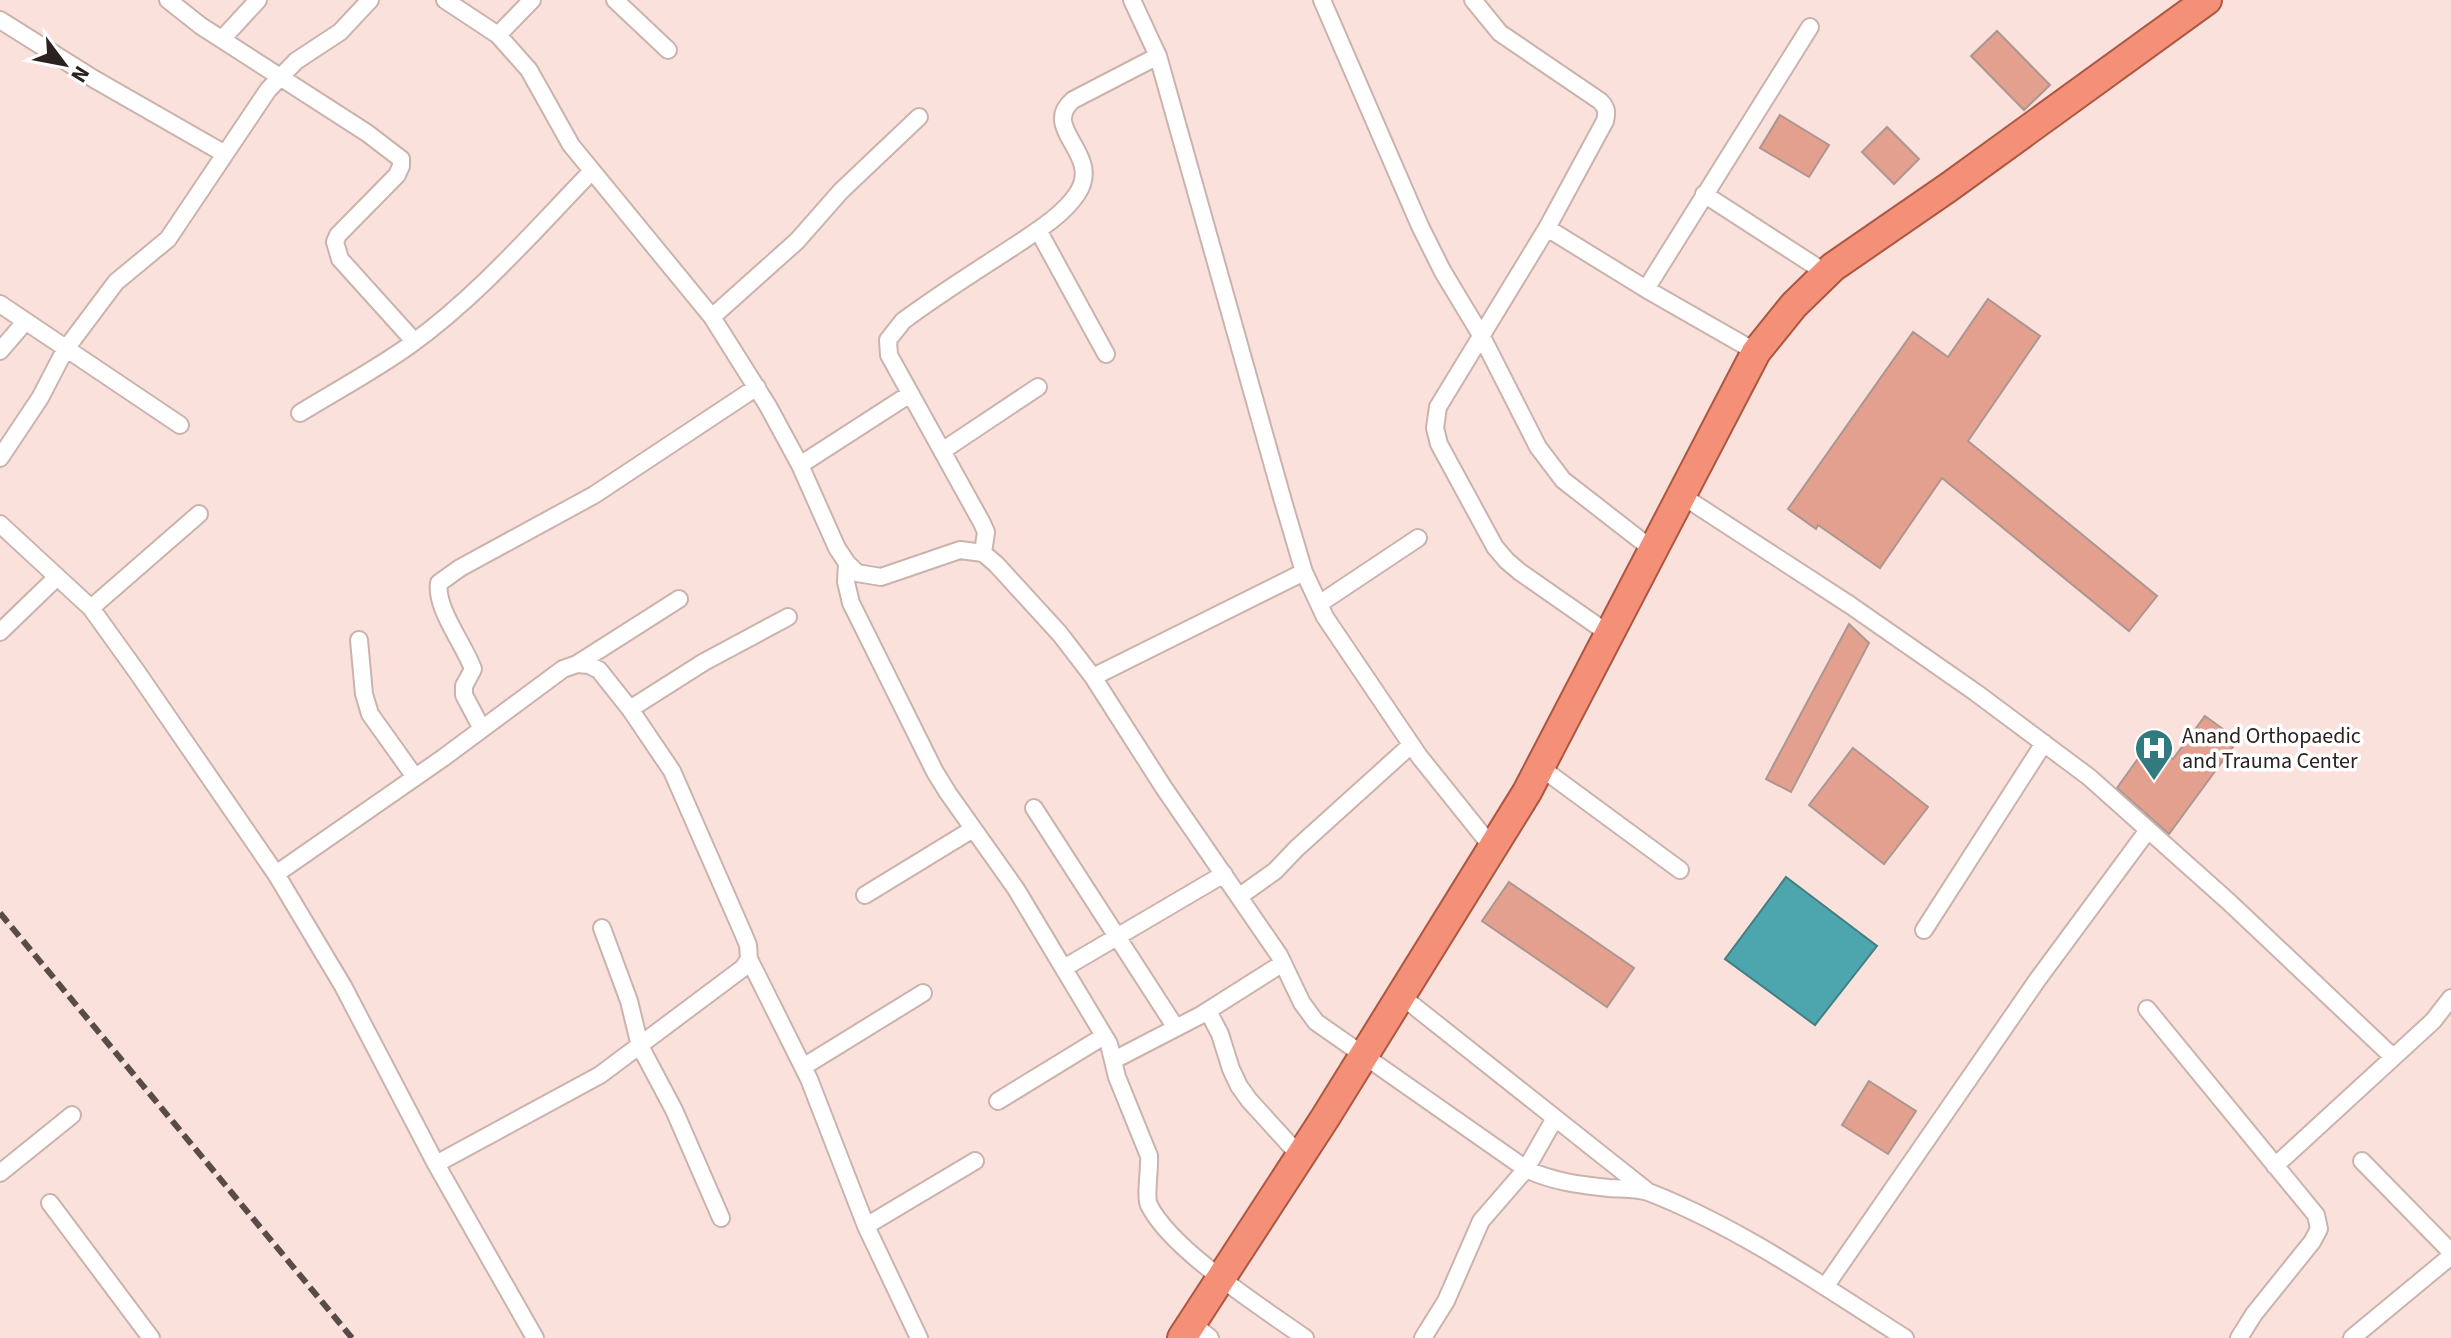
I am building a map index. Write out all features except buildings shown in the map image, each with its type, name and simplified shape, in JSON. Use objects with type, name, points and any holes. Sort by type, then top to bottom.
[{"type":"highway","points":[[1195,1333],[1222,1278],[1363,1056],[1540,767],[1756,352],[1794,305],[1826,273],[2207,0]]},
{"type":"street","points":[[168,0],[201,26],[280,75],[401,159],[397,175],[338,235],[335,242],[340,259],[414,341]]},
{"type":"street","points":[[223,38],[258,0]]},
{"type":"street","points":[[0,458],[40,398],[65,350],[116,282],[168,239],[280,75],[340,32],[370,0]]},
{"type":"street","points":[[445,0],[498,35],[529,70],[571,145],[591,172],[712,317],[757,387],[800,465],[837,548],[857,573],[881,577],[960,550],[983,553],[1075,651],[1164,788],[1240,896],[1316,1022],[1526,1169],[1547,1179],[1570,1184],[1647,1191]]},
{"type":"street","points":[[498,35],[532,0]]},
{"type":"street","points":[[615,0],[668,50]]},
{"type":"street","points":[[1132,0],[1158,56],[1304,572],[1325,617],[1411,745],[1492,847]]},
{"type":"street","points":[[1322,0],[1420,226],[1481,335],[1538,447],[1563,480],[1653,550]]},
{"type":"street","points":[[1473,0],[1500,33],[1606,106],[1605,121],[1547,228],[1438,407],[1435,428],[1439,444],[1478,519],[1507,561],[1609,634]]},
{"type":"street","points":[[0,20],[94,79],[225,154]]},
{"type":"street","points":[[1646,289],[1810,27]]},
{"type":"street","points":[[983,553],[986,532],[982,523],[887,347],[892,333],[903,321],[1038,230],[1071,203],[1085,173],[1082,160],[1063,125],[1061,115],[1065,107],[1158,56]]},
{"type":"street","points":[[712,317],[797,241],[841,191],[919,117]]},
{"type":"street","points":[[300,413],[414,341],[475,292],[591,172]]},
{"type":"street","points":[[1704,194],[1826,273]]},
{"type":"street","points":[[1547,228],[1756,352]]},
{"type":"street","points":[[1038,230],[1106,354]]},
{"type":"street","points":[[0,304],[180,425]]},
{"type":"street","points":[[0,351],[25,322]]},
{"type":"street","points":[[482,729],[464,695],[464,686],[473,669],[443,607],[438,593],[439,583],[460,568],[594,495],[757,387]]},
{"type":"street","points":[[942,451],[1038,387]]},
{"type":"street","points":[[800,465],[910,394]]},
{"type":"street","points":[[1681,495],[1850,605],[2089,777],[2393,1057]]},
{"type":"street","points":[[91,608],[199,514]]},
{"type":"street","points":[[0,524],[91,608],[276,874],[343,986],[436,1164],[535,1338]]},
{"type":"street","points":[[1319,604],[1418,538]]},
{"type":"street","points":[[847,563],[846,582],[851,603],[935,772],[1016,889],[1104,1036],[1149,1156],[1148,1202],[1175,1238],[1222,1278],[1305,1338]]},
{"type":"street","points":[[1093,677],[1304,572]]},
{"type":"street","points":[[0,632],[57,577]]},
{"type":"street","points":[[276,874],[563,669],[577,664],[679,599]]},
{"type":"street","points":[[630,709],[704,662],[788,617]]},
{"type":"street","points":[[359,640],[364,694],[370,714],[415,777]]},
{"type":"street","points":[[577,664],[599,670],[672,771],[748,945],[749,959],[803,1067],[866,1226],[919,1338]]},
{"type":"street","points":[[1924,930],[2044,743]]},
{"type":"street","points":[[1240,896],[1286,861],[1411,745]]},
{"type":"street","points":[[1540,767],[1680,870]]},
{"type":"street","points":[[1034,808],[1176,1028]]},
{"type":"street","points":[[865,895],[973,829]]},
{"type":"street","points":[[1825,1287],[2038,979],[2148,830]]},
{"type":"street","points":[[1064,968],[1224,874]]},
{"type":"street","points":[[602,928],[629,1001],[640,1046],[674,1110],[721,1218]]},
{"type":"street","points":[[436,1164],[600,1075],[743,968],[749,959]]},
{"type":"street","points":[[1114,1060],[1208,1011],[1283,963]]},
{"type":"street","points":[[803,1067],[923,993]]},
{"type":"street","points":[[1400,995],[1647,1191],[1719,1223],[1760,1246],[1905,1338]]},
{"type":"street","points":[[2275,1166],[2433,1021],[2451,998]]},
{"type":"street","points":[[2147,1009],[2316,1215],[2319,1229],[2312,1242],[2254,1314],[2239,1338]]},
{"type":"street","points":[[1208,1011],[1239,1086],[1300,1156]]},
{"type":"street","points":[[998,1101],[1104,1036]]},
{"type":"street","points":[[0,1173],[72,1115]]},
{"type":"street","points":[[1423,1338],[1446,1301],[1481,1221],[1526,1169],[1555,1118]]},
{"type":"street","points":[[866,1226],[975,1161]]},
{"type":"street","points":[[2352,1338],[2451,1254],[2362,1161]]},
{"type":"street","points":[[50,1203],[151,1338]]},
{"type":"water","points":[[1786,877],[1877,946],[1815,1025],[1725,959]]},
{"type":"railway","points":[[0,913],[352,1338]]},
{"type":"place","name":"Anand Orthopaedic and Trauma Center","points":[[2154,782]]}]
